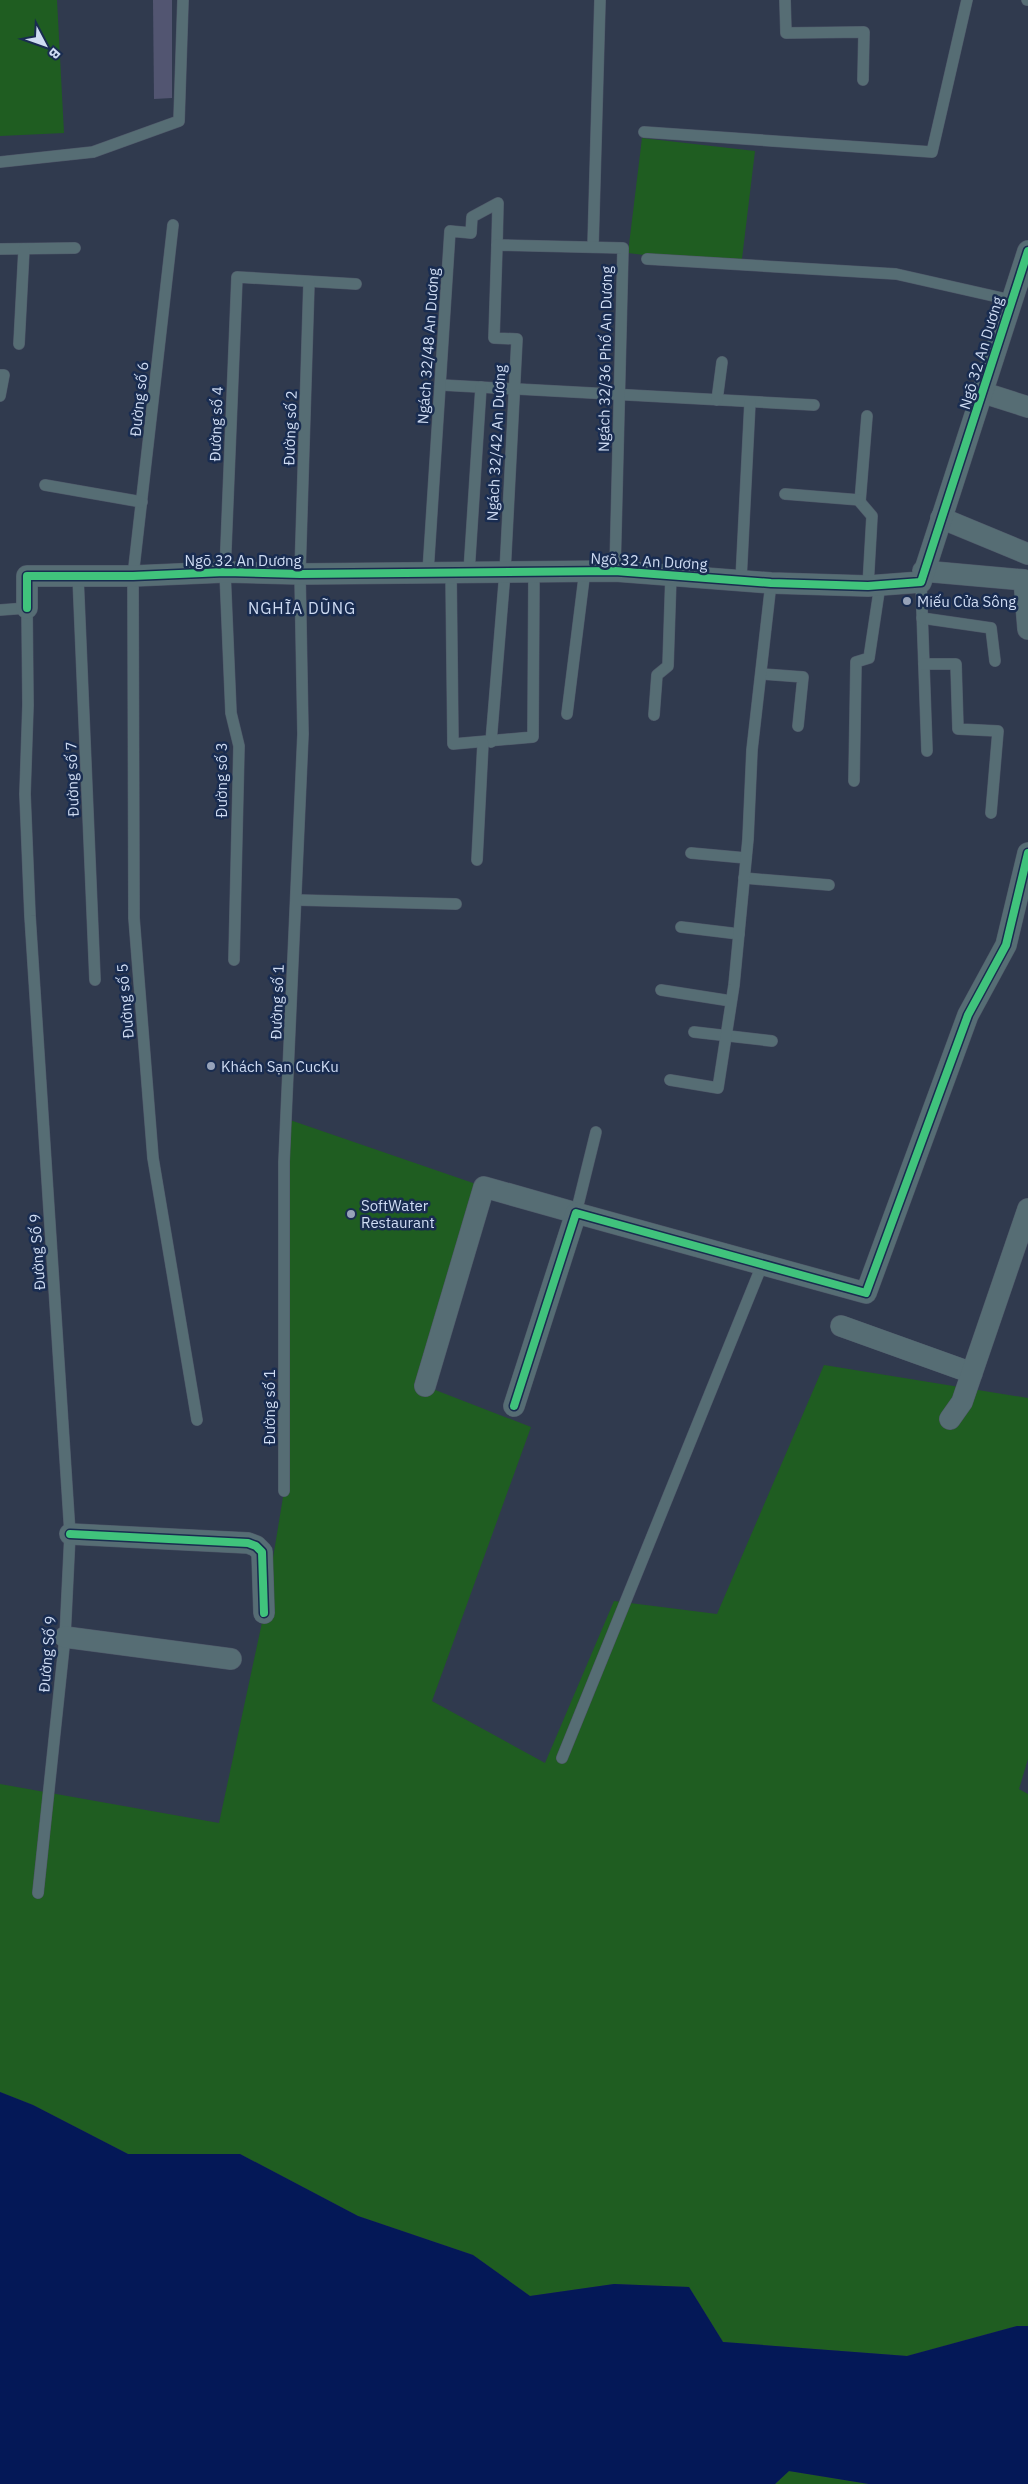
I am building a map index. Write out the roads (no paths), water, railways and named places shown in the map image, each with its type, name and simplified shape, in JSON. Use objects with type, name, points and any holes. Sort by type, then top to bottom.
[{"type":"street","name":"Ngõ 32 An Dương","points":[[27,608],[27,576],[133,576],[225,572],[300,574],[615,570],[771,583],[874,585],[922,576],[984,393],[1011,300],[1028,251]]},
{"type":"street","points":[[984,393],[1028,407]]},
{"type":"street","points":[[941,518],[1028,554]]},
{"type":"street","points":[[922,576],[1004,577],[1024,580],[1028,629]]},
{"type":"street","points":[[425,1386],[484,1187],[866,1293],[968,1015],[1006,945],[1022,903],[1028,853]]},
{"type":"street","points":[[950,1419],[962,1402],[1028,1209]]},
{"type":"street","points":[[514,1406],[576,1213]]},
{"type":"street","points":[[841,1326],[972,1373]]},
{"type":"street","points":[[70,1534],[248,1543],[256,1546],[262,1552],[264,1613]]},
{"type":"street","points":[[65,1638],[231,1659]]},
{"type":"lane","points":[[0,162],[92,152],[179,121],[182,0]]},
{"type":"lane","points":[[593,247],[600,0]]},
{"type":"lane","points":[[786,0],[786,34],[864,32],[863,80]]},
{"type":"lane","points":[[644,132],[932,152],[967,0]]},
{"type":"lane","name":"Ngách 32/48 An Dương","points":[[428,572],[442,385],[450,231],[470,233],[472,217],[498,202],[497,245]]},
{"type":"lane","name":"Đường số 6","points":[[133,576],[173,225]]},
{"type":"lane","name":"Ngách 32/36 Phố An Dương","points":[[497,245],[623,248],[615,570]]},
{"type":"lane","name":"Ngách 32/42 An Dương","points":[[477,860],[505,572],[517,339],[494,338],[497,245]]},
{"type":"lane","points":[[0,249],[75,248]]},
{"type":"lane","points":[[19,344],[24,249]]},
{"type":"lane","points":[[648,259],[896,274],[1011,300]]},
{"type":"lane","name":"Đường số 4","points":[[225,572],[237,277],[309,282]]},
{"type":"lane","points":[[309,282],[356,284]]},
{"type":"lane","name":"Đường số 2","points":[[300,574],[309,282]]},
{"type":"lane","points":[[717,400],[722,362]]},
{"type":"lane","points":[[0,396],[2,375]]},
{"type":"lane","points":[[442,385],[620,393],[814,405]]},
{"type":"lane","points":[[481,387],[460,572],[453,744],[533,737],[534,571]]},
{"type":"lane","points":[[741,580],[750,402]]},
{"type":"lane","points":[[854,781],[856,662],[869,658],[874,585],[872,516],[860,500],[867,416]]},
{"type":"lane","points":[[45,485],[142,502]]},
{"type":"lane","points":[[785,494],[860,500]]},
{"type":"lane","points":[[567,714],[585,570]]},
{"type":"lane","name":"Đường số 3","points":[[225,572],[231,713],[239,746],[234,960]]},
{"type":"lane","name":"Đường số 1","points":[[284,1491],[284,1162],[303,734],[300,574]]},
{"type":"lane","points":[[654,715],[657,675],[668,666],[671,575]]},
{"type":"lane","name":"Đường số 7","points":[[78,576],[95,980]]},
{"type":"lane","name":"Đường số 5","points":[[133,576],[134,918],[153,1158],[197,1420]]},
{"type":"lane","points":[[922,576],[927,751]]},
{"type":"lane","points":[[670,1080],[718,1088],[739,934],[746,858],[752,750],[771,583]]},
{"type":"lane","points":[[0,610],[27,608]]},
{"type":"lane","name":"Đường Số 9","points":[[27,608],[28,704],[25,794],[30,916],[70,1534],[65,1638],[38,1893]]},
{"type":"lane","points":[[922,618],[991,628],[995,662]]},
{"type":"lane","points":[[924,664],[956,664],[958,730],[998,731],[991,813]]},
{"type":"lane","points":[[762,674],[803,677],[798,726]]},
{"type":"lane","points":[[691,853],[746,858]]},
{"type":"lane","points":[[744,878],[830,885]]},
{"type":"lane","points":[[296,900],[456,904]]},
{"type":"lane","points":[[681,927],[739,934]]},
{"type":"lane","points":[[661,990],[731,1001]]},
{"type":"lane","points":[[694,1032],[772,1041]]},
{"type":"lane","points":[[576,1213],[596,1132]]},
{"type":"lane","points":[[562,1758],[762,1264]]},
{"type":"place","name":"Miếu Cửa Sông","points":[[907,601]]},
{"type":"place","name":"Khách Sạn CucKu","points":[[211,1066]]},
{"type":"place","name":"SoftWater Restaurant","points":[[351,1214]]},
{"type":"district","name":"NGHĨA DŨNG","points":[[302,608]]}]
